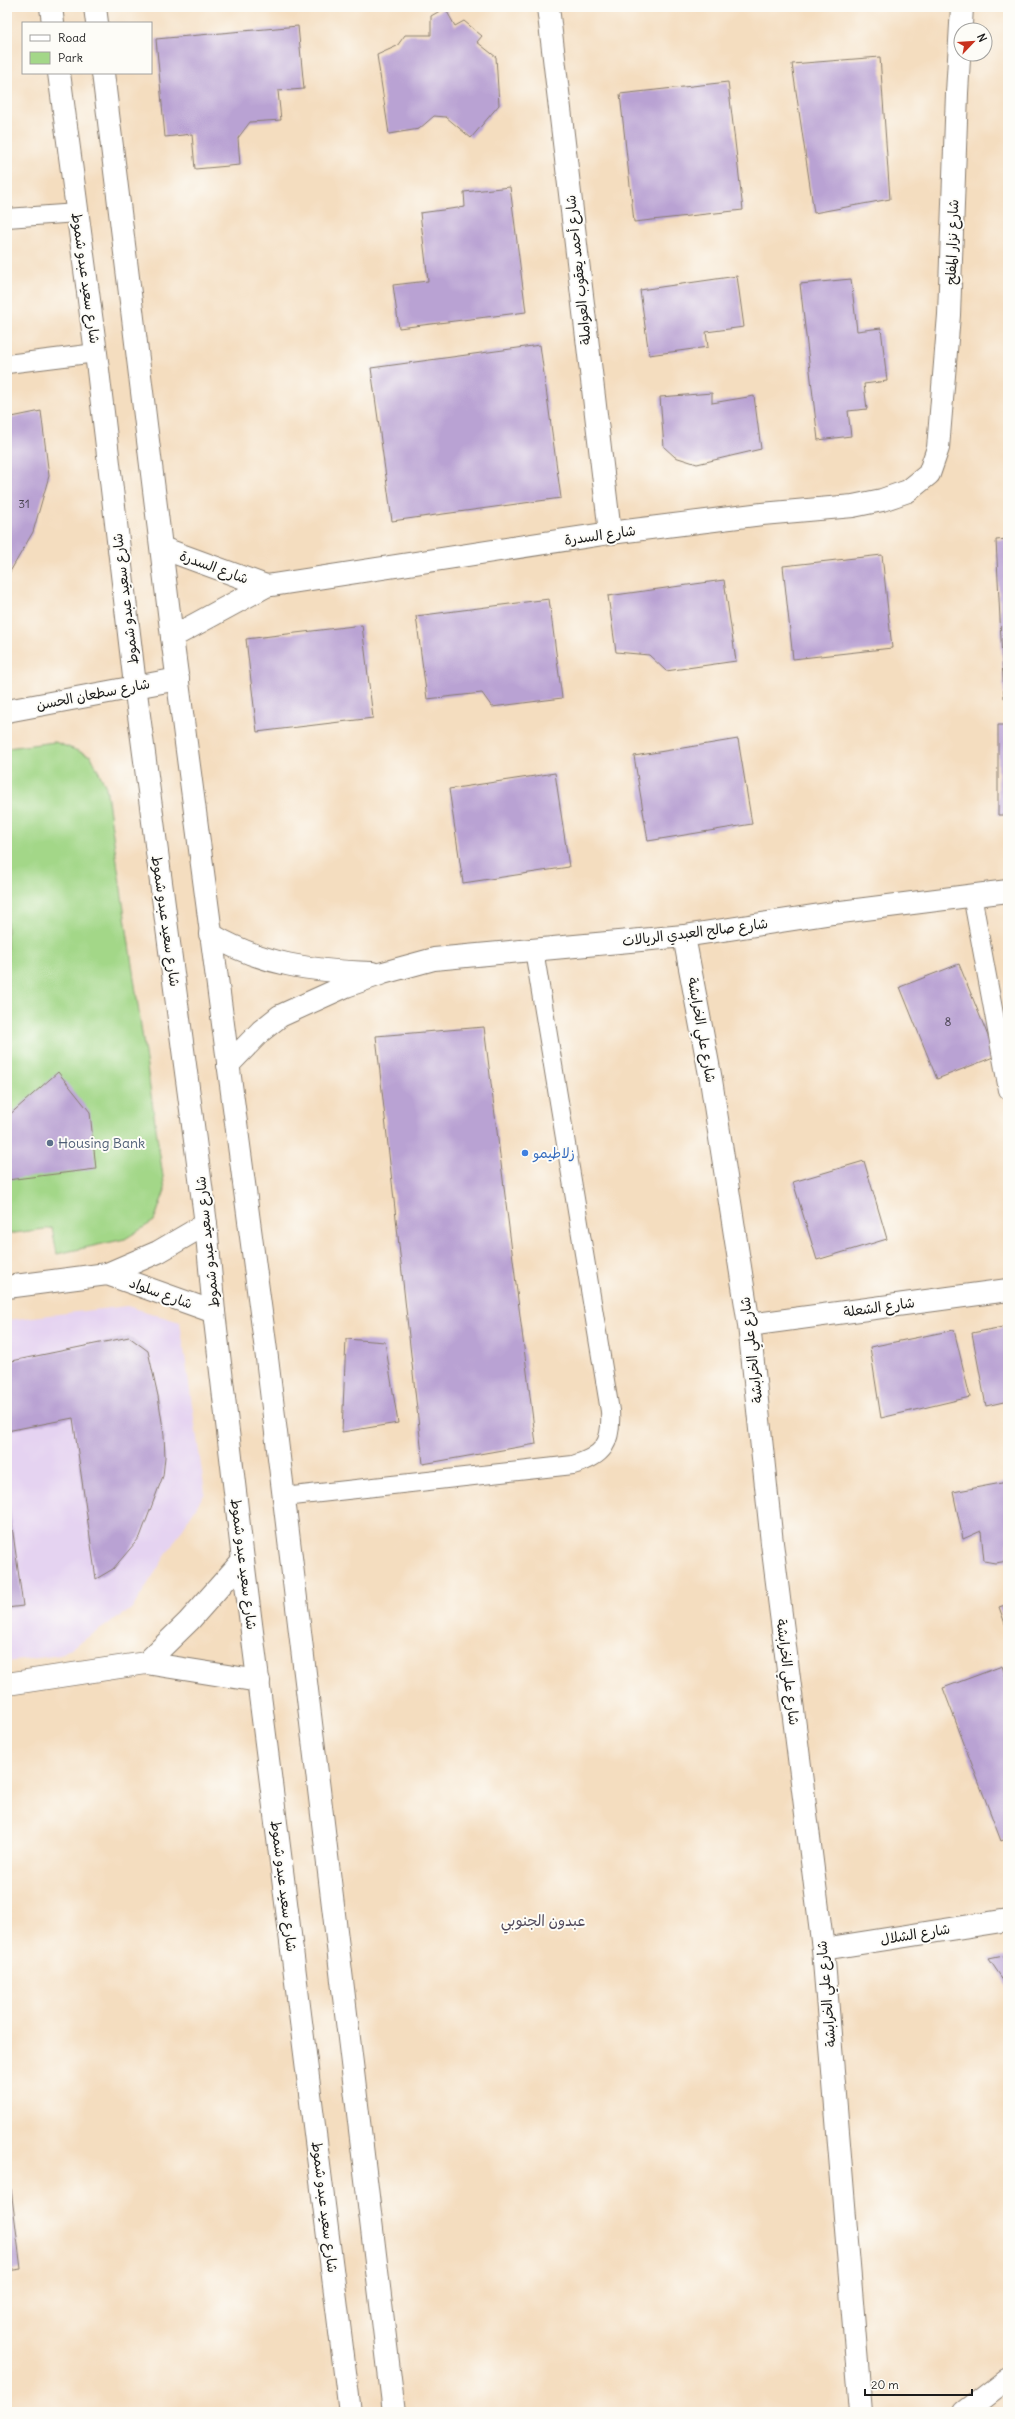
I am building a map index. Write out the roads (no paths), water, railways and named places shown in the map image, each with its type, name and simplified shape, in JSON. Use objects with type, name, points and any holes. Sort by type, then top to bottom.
[{"type":"street","points":[[51,7],[53,22]]},
{"type":"street","points":[[95,7],[97,22]]},
{"type":"street","name":"شارع أحمد يعقوب العواملة","points":[[548,7],[610,533]]},
{"type":"street","name":"شارع نزار المفلح","points":[[929,474],[938,448],[949,315],[957,93],[962,7]]},
{"type":"street","name":"شارع سعيد عبدو شموط","points":[[59,74],[96,353],[135,685],[206,1224],[214,1312],[243,1560],[350,2412]]},
{"type":"street","points":[[103,74],[172,637],[284,1497],[394,2412]]},
{"type":"street","name":"شارع السدرة","points":[[172,637],[266,586],[610,533],[762,514],[853,506],[882,500],[908,491],[929,474]]},
{"type":"street","name":"شارع السدرة","points":[[162,548],[266,586]]},
{"type":"street","name":"شارع سطعان الحسن","points":[[7,711],[135,685],[178,679]]},
{"type":"street","name":"شارع صالح العبدي الريالات","points":[[228,1065],[261,1031],[280,1016],[340,989],[383,973],[434,960],[684,936],[833,913],[1008,891]]},
{"type":"street","name":"شارع صالح العبدي الريالات","points":[[210,934],[252,956],[297,967],[383,973]]},
{"type":"street","name":"شارع علي الخرابشة","points":[[684,936],[711,1080],[749,1325],[773,1551],[823,1949],[861,2412]]},
{"type":"street","name":"شارع سلواد","points":[[7,1287],[107,1274],[164,1249],[206,1224]]},
{"type":"street","name":"شارع سلواد","points":[[107,1274],[214,1312]]},
{"type":"street","name":"شارع الشعلة","points":[[749,1325],[1008,1290]]},
{"type":"street","points":[[146,1663],[188,1621],[243,1560]]},
{"type":"street","points":[[7,1684],[146,1663],[259,1681]]},
{"type":"street","name":"شارع الشلال","points":[[823,1949],[1008,1920]]},
{"type":"street","points":[[964,2412],[1008,2378]]},
{"type":"lane","points":[[7,218],[77,213]]},
{"type":"lane","points":[[7,364],[96,353]]},
{"type":"lane","points":[[972,895],[1008,1090]]},
{"type":"lane","points":[[284,1497],[572,1465],[590,1460],[604,1447],[611,1430],[610,1411],[534,950]]},
{"type":"place","name":"Housing Bank","points":[[50,1143]]},
{"type":"place","name":"زلاطيمو","points":[[525,1153]]},
{"type":"district","name":"عبدون الجنوبي","points":[[543,1921]]}]
